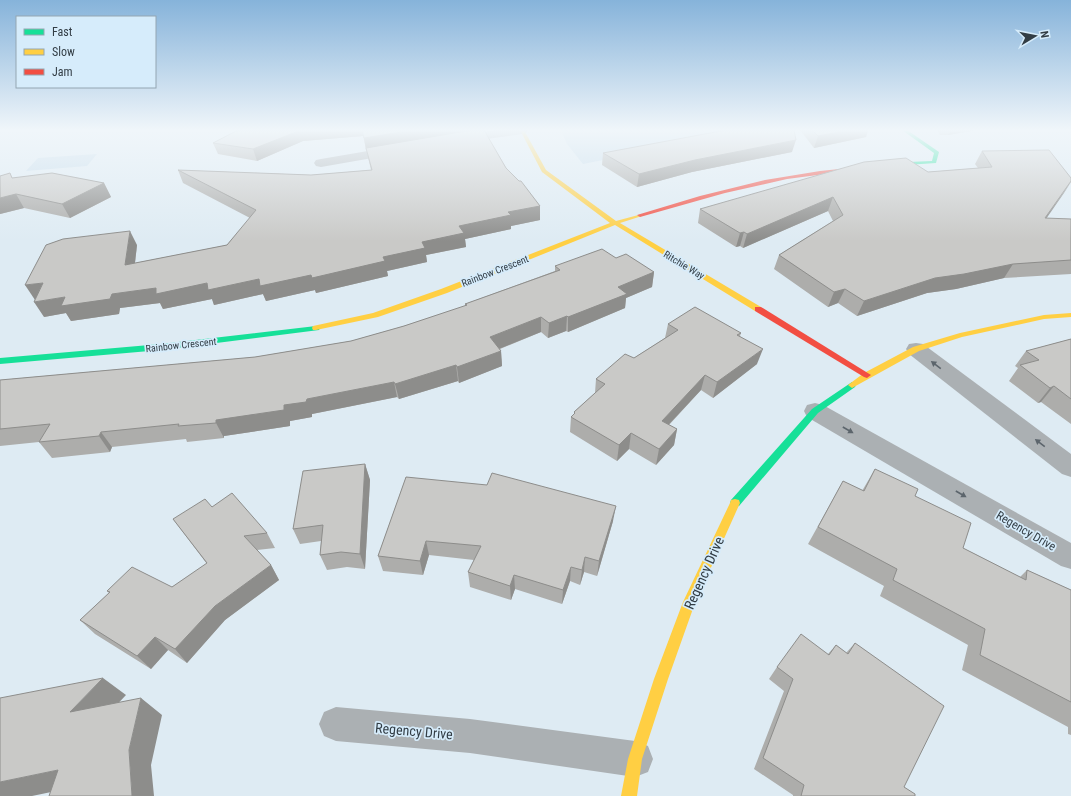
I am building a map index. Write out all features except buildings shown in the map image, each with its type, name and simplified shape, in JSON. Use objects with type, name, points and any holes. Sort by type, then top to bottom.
[{"type":"street","name":"Ritchie Way","points":[[542,167],[544,171],[615,223],[867,375]]},
{"type":"street","name":"Rainbow Crescent","points":[[0,361],[161,347],[323,328],[375,315],[444,291],[615,223],[707,195],[808,174],[880,167]]},
{"type":"street","name":"Regency Drive","points":[[629,796],[635,759],[689,602],[736,501],[814,411],[867,375],[916,349],[960,335],[1044,317],[1071,314]]},
{"type":"street","points":[[916,349],[1071,467]]},
{"type":"street","name":"Regency Drive","points":[[814,411],[1071,557]]},
{"type":"street","name":"Regency Drive","points":[[336,724],[470,736],[635,759]]},
{"type":"shaded area","points":[[30,167],[73,167],[26,171]]},
{"type":"traffic: fast","points":[[0,361],[161,347],[316,328]]},
{"type":"traffic: fast","points":[[735,503],[815,411],[852,385]]},
{"type":"traffic: slow","points":[[542,167],[544,171],[615,223],[758,309]]},
{"type":"traffic: slow","points":[[316,328],[375,315],[444,291],[615,223],[640,215]]},
{"type":"traffic: slow","points":[[852,385],[867,375],[916,349],[960,335],[1044,317],[1071,315]]},
{"type":"traffic: slow","points":[[629,796],[635,759],[661,679],[689,602],[735,503]]},
{"type":"traffic: jam","points":[[640,215],[723,192],[787,177],[874,167]]},
{"type":"traffic: jam","points":[[758,309],[867,375]]}]
